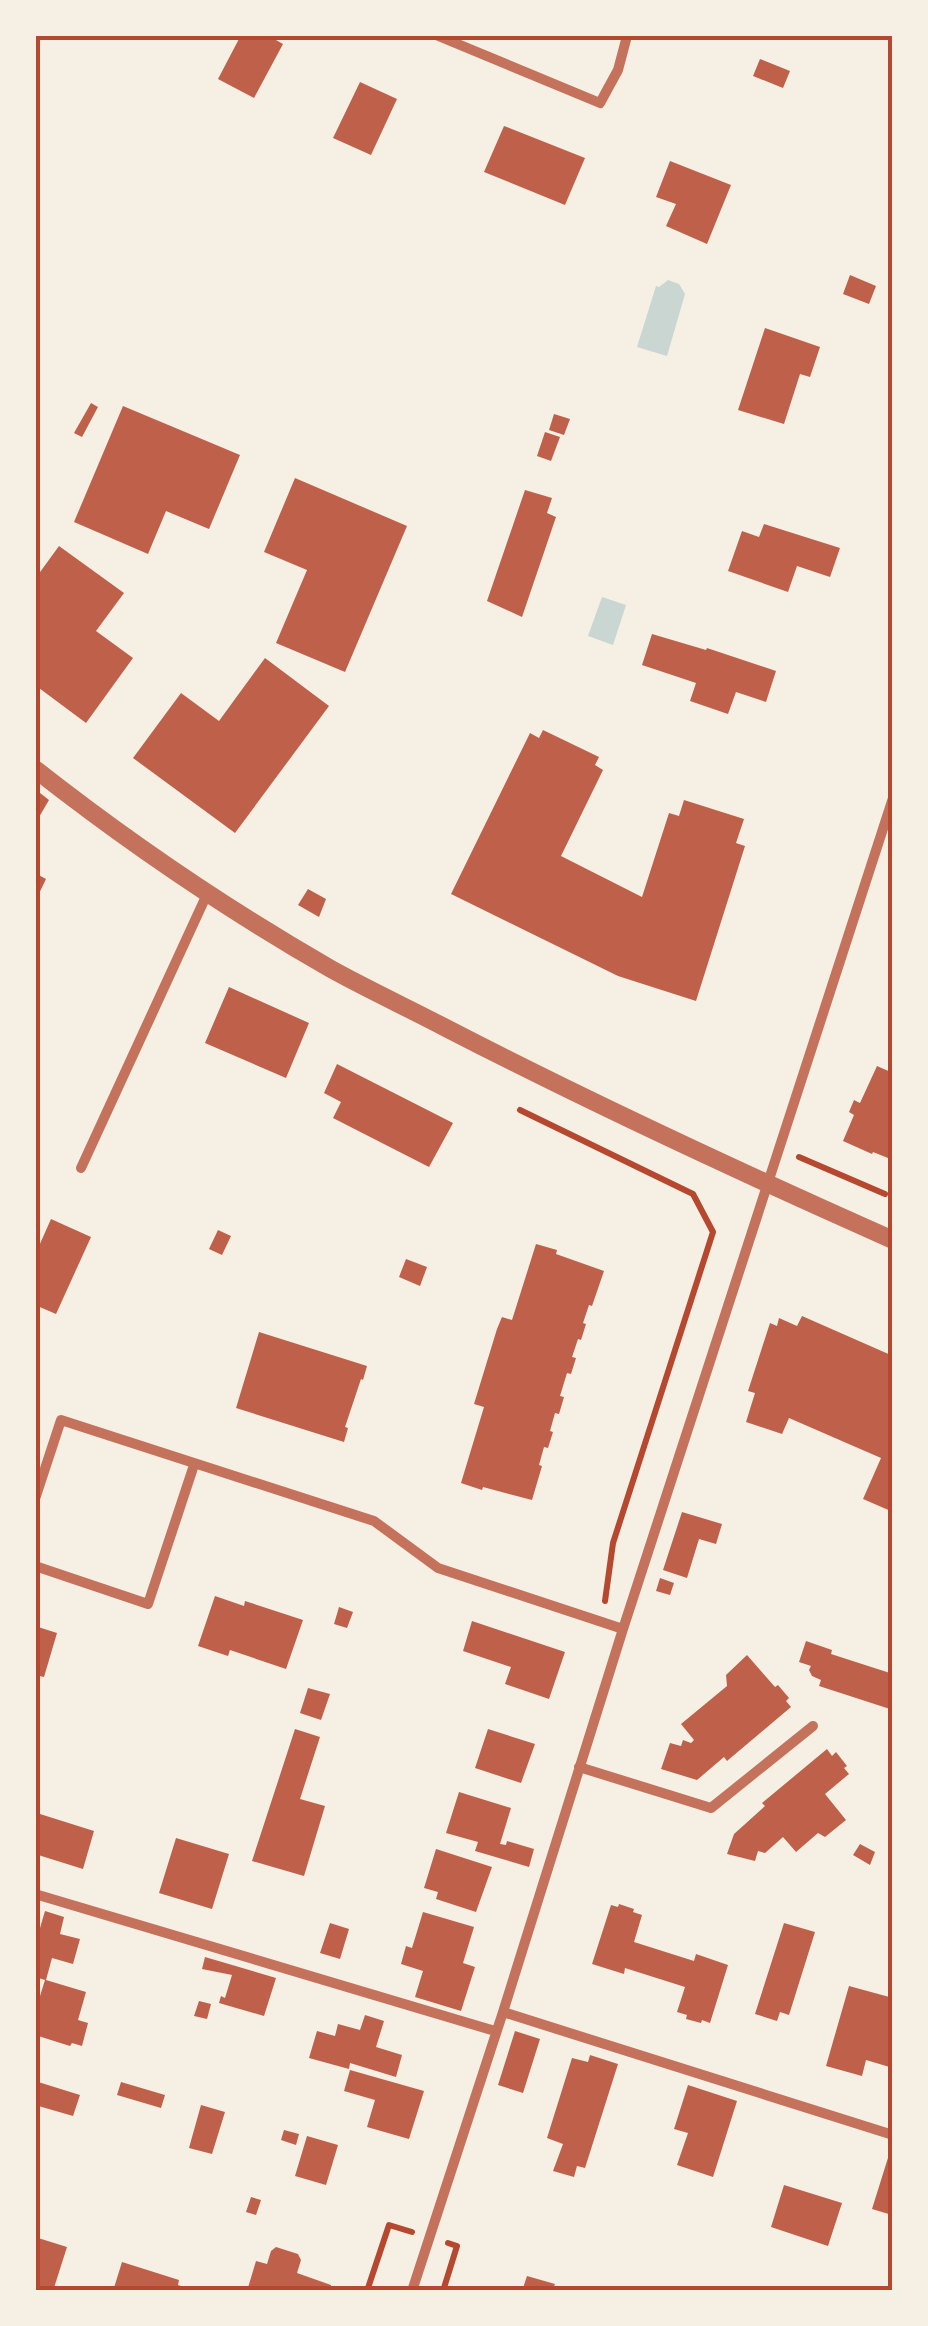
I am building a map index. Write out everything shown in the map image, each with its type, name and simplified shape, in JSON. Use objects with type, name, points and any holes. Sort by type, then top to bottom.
[{"type":"street","points":[[441,36],[600,103],[618,70],[625,35]]},
{"type":"street","points":[[35,769],[208,892],[332,969],[547,1080],[893,1240]]},
{"type":"street","points":[[412,2291],[893,798]]},
{"type":"street","points":[[81,1168],[208,892]]},
{"type":"street","points":[[35,1498],[62,1420],[374,1520],[438,1568],[623,1629]]},
{"type":"street","points":[[35,1566],[148,1604],[194,1465]]},
{"type":"street","points":[[579,1767],[711,1808],[813,1726]]},
{"type":"street","points":[[35,1894],[496,2032]]},
{"type":"street","points":[[503,2012],[893,2135]]},
{"type":"path","points":[[520,1110],[693,1194],[713,1232],[613,1543],[600,1622]]},
{"type":"path","points":[[794,1155],[886,1194]]},
{"type":"path","points":[[693,1194],[697,1185]]},
{"type":"path","points":[[713,1232],[722,1234]]},
{"type":"shaded area","points":[[668,280],[679,284],[685,294],[667,356],[637,347],[656,286]]},
{"type":"shaded area","points":[[602,597],[626,605],[613,645],[588,636]]},
{"type":"building","points":[[241,35],[267,35],[283,44],[254,98],[218,79]]},
{"type":"building","points":[[760,59],[790,71],[783,88],[753,76]]},
{"type":"building","points":[[360,82],[397,99],[371,155],[333,138]]},
{"type":"building","points":[[504,126],[585,158],[565,205],[484,172]]},
{"type":"building","points":[[670,161],[731,185],[707,244],[666,226],[676,204],[656,197]]},
{"type":"building","points":[[850,275],[876,286],[869,304],[843,294]]},
{"type":"building","points":[[765,328],[820,347],[810,377],[800,374],[784,424],[738,410]]},
{"type":"building","points":[[91,403],[98,407],[82,437],[74,433]]},
{"type":"building","points":[[123,406],[240,455],[209,529],[166,511],[148,554],[74,522]]},
{"type":"building","points":[[554,414],[570,419],[564,435],[549,430]]},
{"type":"building","points":[[545,432],[560,437],[551,461],[537,456]]},
{"type":"building","points":[[295,478],[407,526],[345,672],[276,643],[307,570],[264,552]]},
{"type":"building","points":[[525,490],[552,498],[547,513],[556,517],[522,617],[487,601]]},
{"type":"building","points":[[764,524],[840,548],[830,577],[797,566],[788,592],[728,571],[742,531],[759,537]]},
{"type":"building","points":[[59,546],[124,593],[96,631],[133,658],[86,723],[35,685],[35,579]]},
{"type":"building","points":[[652,634],[776,671],[766,702],[736,692],[728,714],[690,701],[696,683],[642,665]]},
{"type":"building","points":[[265,658],[329,706],[235,833],[133,758],[181,693],[219,721]]},
{"type":"building","points":[[543,730],[599,757],[595,765],[603,770],[561,856],[642,897],[669,813],[679,816],[684,800],[744,819],[736,843],[745,846],[696,1001],[618,976],[451,894],[530,733],[539,738]]},
{"type":"building","points":[[35,789],[49,800],[35,824]]},
{"type":"building","points":[[35,873],[46,879],[35,902]]},
{"type":"building","points":[[308,889],[326,899],[319,917],[298,905]]},
{"type":"building","points":[[229,987],[309,1023],[286,1078],[205,1043]]},
{"type":"building","points":[[337,1064],[453,1123],[429,1167],[333,1118],[341,1102],[324,1093]]},
{"type":"building","points":[[877,1066],[893,1073],[893,1160],[843,1141],[854,1115],[849,1112],[854,1100],[860,1103]]},
{"type":"building","points":[[51,1219],[91,1237],[56,1314],[35,1305],[35,1255]]},
{"type":"building","points":[[218,1230],[231,1236],[222,1255],[209,1249]]},
{"type":"building","points":[[536,1244],[604,1271],[572,1357],[576,1358],[571,1374],[567,1373],[548,1448],[544,1447],[532,1500],[461,1483],[484,1407],[474,1404],[497,1329],[502,1317],[512,1320]]},
{"type":"building","points":[[406,1259],[427,1267],[420,1286],[399,1277]]},
{"type":"building","points":[[802,1316],[893,1356],[893,1512],[863,1499],[881,1458],[789,1418],[782,1434],[746,1422],[755,1393],[748,1391],[770,1323],[777,1326],[779,1318],[797,1326]]},
{"type":"building","points":[[259,1332],[367,1366],[345,1427],[348,1428],[344,1442],[236,1408]]},
{"type":"building","points":[[682,1512],[722,1524],[716,1544],[699,1539],[687,1578],[663,1570]]},
{"type":"building","points":[[660,1578],[674,1583],[670,1595],[656,1591]]},
{"type":"building","points":[[215,1596],[244,1606],[245,1601],[303,1620],[286,1669],[230,1650],[228,1656],[198,1646]]},
{"type":"building","points":[[339,1607],[353,1612],[347,1628],[334,1624]]},
{"type":"building","points":[[472,1621],[565,1652],[549,1699],[505,1684],[511,1667],[463,1651]]},
{"type":"building","points":[[35,1626],[57,1633],[44,1677],[35,1675]]},
{"type":"building","points":[[806,1641],[832,1650],[831,1654],[893,1674],[893,1710],[819,1686],[821,1680],[812,1676],[811,1666],[799,1662]]},
{"type":"building","points":[[747,1655],[789,1698],[786,1701],[791,1707],[727,1761],[724,1757],[697,1780],[661,1769],[670,1743],[681,1746],[683,1740],[694,1740],[681,1724],[727,1686],[726,1675]]},
{"type":"building","points":[[308,1688],[330,1694],[321,1720],[300,1713]]},
{"type":"building","points":[[295,1729],[320,1737],[300,1799],[325,1806],[304,1876],[252,1861]]},
{"type":"building","points":[[488,1729],[535,1744],[521,1783],[475,1768]]},
{"type":"building","points":[[827,1749],[832,1756],[836,1752],[847,1766],[844,1768],[849,1774],[825,1794],[846,1820],[825,1837],[818,1833],[796,1852],[783,1837],[765,1853],[758,1851],[755,1861],[727,1854],[734,1834],[765,1806],[762,1803]]},
{"type":"building","points":[[459,1792],[511,1808],[500,1844],[506,1845],[507,1841],[534,1849],[529,1867],[475,1851],[478,1842],[446,1833]]},
{"type":"building","points":[[40,1814],[94,1831],[83,1869],[35,1854]]},
{"type":"building","points":[[176,1838],[229,1854],[212,1909],[159,1893]]},
{"type":"building","points":[[860,1844],[875,1852],[870,1865],[853,1855]]},
{"type":"building","points":[[436,1849],[492,1867],[476,1912],[436,1899],[438,1892],[424,1888]]},
{"type":"building","points":[[619,1904],[642,1915],[634,1942],[694,1961],[696,1954],[728,1965],[710,2023],[686,2019],[687,2015],[677,2012],[685,1987],[625,1968],[624,1974],[592,1964],[611,1905]]},
{"type":"building","points":[[45,1911],[64,1917],[60,1934],[80,1939],[73,1964],[52,1958],[46,1980],[86,1992],[78,2020],[88,2023],[82,2046],[35,2035],[35,2012],[45,1980],[35,1977],[35,1945]]},
{"type":"building","points":[[423,1912],[474,1927],[463,1963],[475,1967],[461,2011],[415,1997],[423,1971],[401,1964],[406,1946],[412,1948]]},
{"type":"building","points":[[330,1923],[349,1929],[340,1959],[320,1953]]},
{"type":"building","points":[[784,1923],[815,1932],[789,2015],[780,2012],[777,2021],[755,2014]]},
{"type":"building","points":[[205,1957],[276,1978],[264,2016],[219,2003],[221,1996],[225,1998],[232,1975],[202,1969]]},
{"type":"building","points":[[849,1986],[893,1998],[893,2068],[866,2060],[862,2076],[826,2066]]},
{"type":"building","points":[[199,2001],[211,2004],[207,2019],[194,2016]]},
{"type":"building","points":[[365,2015],[384,2021],[376,2047],[402,2055],[396,2077],[350,2063],[349,2069],[309,2058],[317,2031],[335,2036],[338,2024],[360,2030]]},
{"type":"building","points":[[515,2031],[540,2039],[523,2093],[498,2085]]},
{"type":"building","points":[[590,2055],[618,2064],[585,2168],[577,2166],[574,2177],[553,2171],[563,2144],[547,2138],[572,2058],[588,2062]]},
{"type":"building","points":[[350,2070],[424,2091],[409,2139],[367,2127],[375,2100],[344,2091]]},
{"type":"building","points":[[35,2081],[80,2095],[73,2116],[35,2105]]},
{"type":"building","points":[[121,2082],[165,2095],[161,2108],[117,2095]]},
{"type":"building","points":[[688,2085],[737,2101],[713,2177],[677,2165],[688,2133],[674,2129]]},
{"type":"building","points":[[201,2105],[225,2112],[212,2154],[189,2148]]},
{"type":"building","points":[[284,2130],[299,2134],[296,2145],[281,2140]]},
{"type":"building","points":[[307,2136],[338,2145],[326,2185],[295,2176]]},
{"type":"building","points":[[892,2145],[893,2210],[892,2215],[872,2209]]},
{"type":"building","points":[[784,2185],[842,2203],[828,2246],[771,2227]]},
{"type":"building","points":[[251,2197],[261,2200],[256,2215],[246,2212]]},
{"type":"building","points":[[35,2237],[67,2247],[53,2291],[35,2291]]},
{"type":"building","points":[[276,2247],[298,2254],[301,2260],[297,2273],[331,2285],[330,2291],[247,2291],[256,2261],[267,2264]]},
{"type":"building","points":[[122,2262],[179,2280],[178,2285],[194,2291],[113,2291]]},
{"type":"building","points":[[527,2276],[555,2284],[552,2291],[522,2291]]}]
